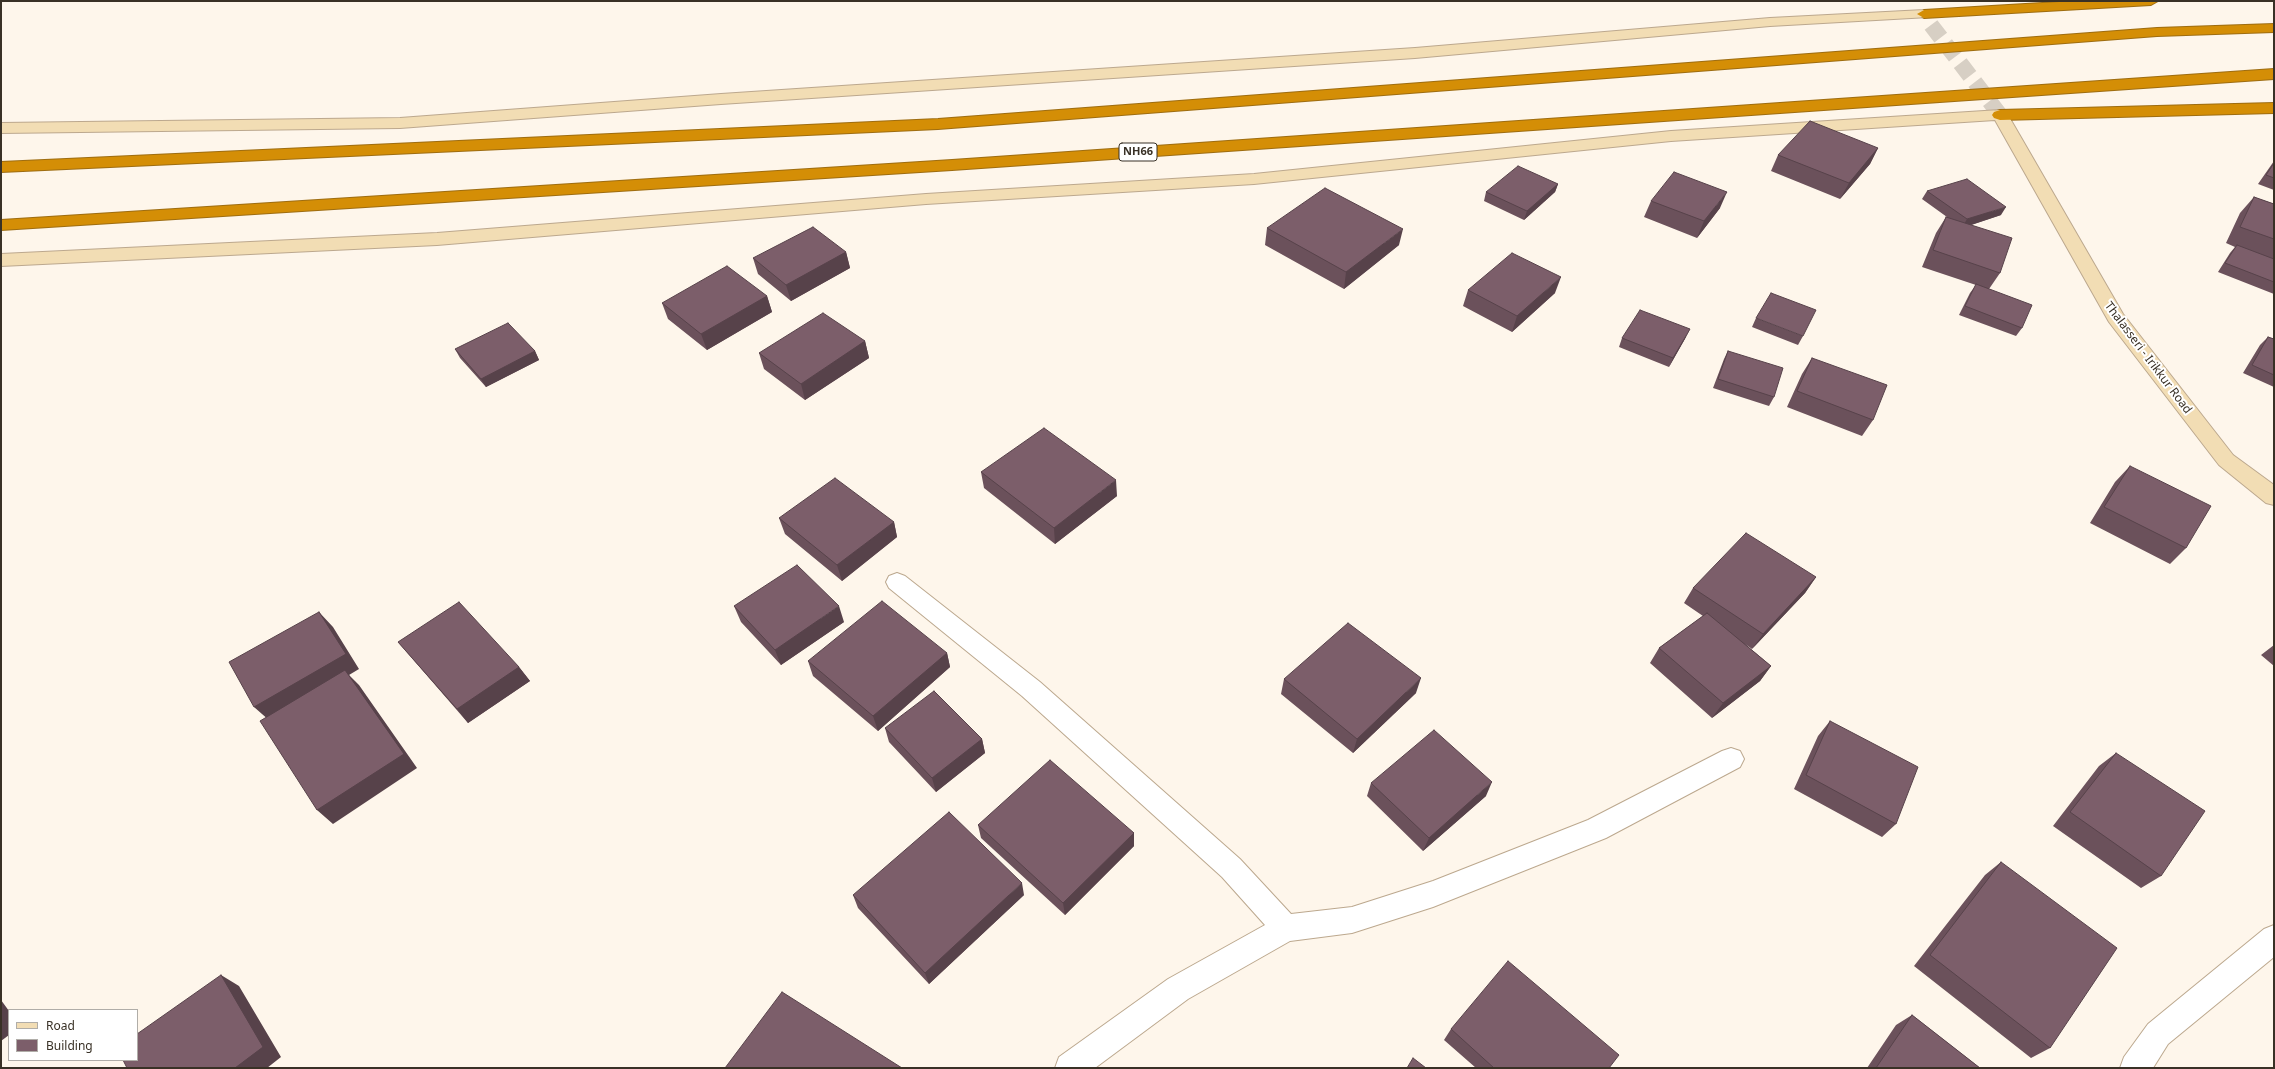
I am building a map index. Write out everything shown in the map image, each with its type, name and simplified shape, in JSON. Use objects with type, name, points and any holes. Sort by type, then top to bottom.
[{"type":"highway","points":[[1924,13],[2151,1]]},
{"type":"highway","points":[[1,168],[938,124],[2157,32],[2274,28]]},
{"type":"highway","name":"NH66","points":[[1,225],[960,164],[2274,74]]},
{"type":"highway","points":[[2000,115],[2274,108]]},
{"type":"street","points":[[1,128],[400,123],[768,96],[1415,53],[1770,22],[1924,13]]},
{"type":"street","points":[[1,260],[437,239],[926,199],[1254,179],[1671,136],[2000,115]]},
{"type":"street","name":"Thalasseri - Irikkur Road","points":[[2000,115],[2116,318],[2226,460],[2274,497]]},
{"type":"street","points":[[897,582],[1031,689],[1231,868],[1286,928]]},
{"type":"street","points":[[1070,1068],[1178,989],[1286,928],[1352,920],[1433,894],[1597,829],[1731,759]]},
{"type":"street","points":[[2135,1068],[2158,1034],[2274,939]]},
{"type":"building","points":[[1810,121],[1878,148],[1849,183],[1778,155]]},
{"type":"building","points":[[2274,163],[2274,178],[2266,175]]},
{"type":"building","points":[[1518,166],[1558,184],[1527,211],[1486,192]]},
{"type":"building","points":[[1674,172],[1727,192],[1704,221],[1651,201]]},
{"type":"building","points":[[1967,179],[2006,207],[1967,219],[1927,191]]},
{"type":"building","points":[[1325,188],[1403,229],[1346,272],[1267,228]]},
{"type":"building","points":[[2254,197],[2274,204],[2274,239],[2240,227]]},
{"type":"building","points":[[1946,217],[2012,238],[2000,273],[1933,250]]},
{"type":"building","points":[[813,227],[846,252],[786,285],[753,258]]},
{"type":"building","points":[[2237,245],[2274,259],[2274,282],[2225,263]]},
{"type":"building","points":[[1512,253],[1561,277],[1517,316],[1468,290]]},
{"type":"building","points":[[727,266],[767,296],[701,334],[662,303]]},
{"type":"building","points":[[1976,284],[2032,305],[2022,328],[1965,306]]},
{"type":"building","points":[[1771,293],[1816,310],[1803,336],[1756,318]]},
{"type":"building","points":[[1640,310],[1690,329],[1673,358],[1622,338]]},
{"type":"building","points":[[823,313],[865,341],[801,384],[759,353]]},
{"type":"building","points":[[508,323],[535,351],[481,379],[455,349]]},
{"type":"building","points":[[2268,337],[2274,339],[2274,375],[2252,365]]},
{"type":"building","points":[[1728,351],[1783,368],[1774,397],[1718,379]]},
{"type":"building","points":[[1812,358],[1887,385],[1873,420],[1797,391]]},
{"type":"building","points":[[1044,428],[1116,480],[1054,528],[981,472]]},
{"type":"building","points":[[2130,466],[2211,506],[2186,548],[2104,507]]},
{"type":"building","points":[[835,478],[894,522],[837,565],[779,518]]},
{"type":"building","points":[[1746,533],[1816,577],[1763,634],[1693,588]]},
{"type":"building","points":[[797,565],[839,606],[775,650],[734,606]]},
{"type":"building","points":[[882,601],[947,653],[873,716],[808,661]]},
{"type":"building","points":[[459,602],[519,667],[457,709],[398,642]]},
{"type":"building","points":[[319,612],[346,654],[254,707],[229,662]]},
{"type":"building","points":[[1707,613],[1771,666],[1723,703],[1659,648]]},
{"type":"building","points":[[1348,623],[1421,678],[1357,739],[1284,679]]},
{"type":"building","points":[[345,670],[404,754],[317,810],[260,721]]},
{"type":"building","points":[[934,691],[982,739],[932,778],[885,728]]},
{"type":"building","points":[[1830,721],[1918,767],[1896,824],[1806,775]]},
{"type":"building","points":[[1434,730],[1492,782],[1429,838],[1371,783]]},
{"type":"building","points":[[2116,753],[2205,811],[2161,876],[2070,812]]},
{"type":"building","points":[[1050,760],[1134,833],[1063,903],[978,825]]},
{"type":"building","points":[[949,812],[1022,883],[925,973],[853,895]]},
{"type":"building","points":[[2001,862],[2117,948],[2050,1048],[1930,955]]},
{"type":"building","points":[[1508,961],[1619,1055],[1609,1068],[1494,1068],[1451,1029]]},
{"type":"building","points":[[221,975],[263,1047],[235,1068],[127,1068],[124,1061],[138,1061],[138,1033]]},
{"type":"building","points":[[782,992],[902,1068],[725,1068]]},
{"type":"building","points":[[1912,1015],[1980,1068],[1876,1068]]},
{"type":"building","points":[[1413,1058],[1426,1068],[1407,1068]]},
{"type":"tunnel","points":[[1931,25],[2000,115]]}]
